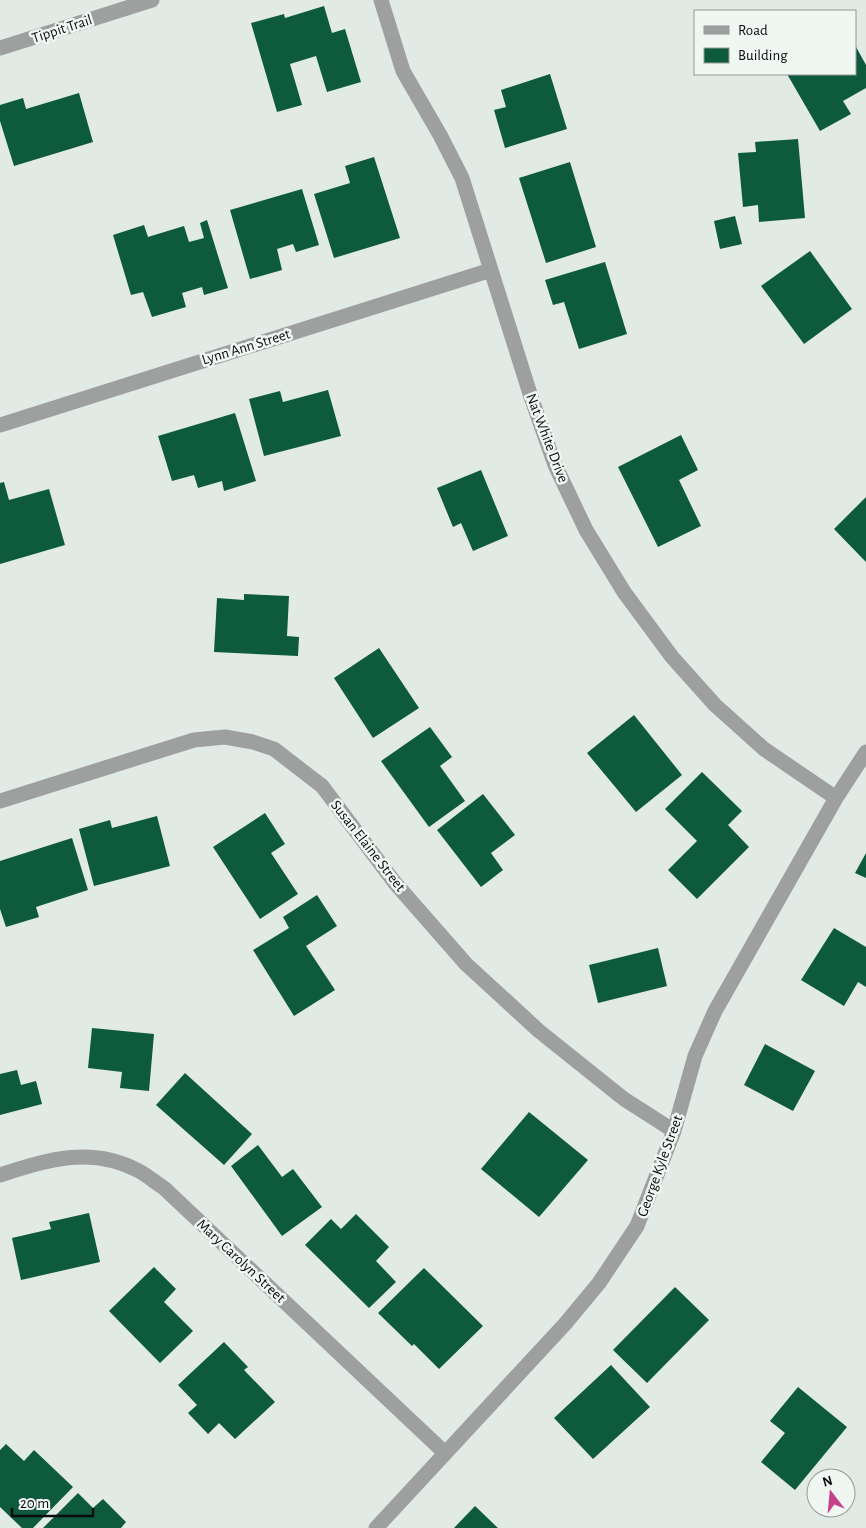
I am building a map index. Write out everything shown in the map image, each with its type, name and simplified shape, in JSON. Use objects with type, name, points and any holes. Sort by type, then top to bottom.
[{"type":"street","name":"Tippit Trail","points":[[0,48],[152,0]]},
{"type":"street","name":"Nat White Drive","points":[[381,0],[403,71],[462,178],[531,397],[555,465],[586,530],[624,592],[672,657],[715,705],[764,749],[836,798]]},
{"type":"street","name":"Lynn Ann Street","points":[[0,424],[491,270]]},
{"type":"street","name":"Susan Elaine Street","points":[[0,801],[194,740],[225,737],[253,742],[274,749],[322,786],[395,883],[466,964],[538,1031],[624,1099],[674,1131]]},
{"type":"street","name":"George Kyle Street","points":[[376,1528],[565,1324],[599,1283],[637,1226],[674,1131],[695,1056],[715,1011],[836,798],[866,752]]},
{"type":"street","name":"Mary Carolyn Street","points":[[0,1175],[44,1161],[70,1156],[108,1159],[138,1171],[164,1188],[445,1453]]},
{"type":"building","points":[[324,6],[332,33],[345,29],[361,82],[327,92],[316,56],[290,64],[302,105],[277,112],[251,23],[284,14],[285,18]]},
{"type":"building","points":[[856,47],[866,65],[866,88],[843,101],[851,114],[820,131],[788,75],[856,75]]},
{"type":"building","points":[[550,74],[567,129],[505,148],[494,110],[506,107],[501,90]]},
{"type":"building","points":[[79,93],[93,142],[14,166],[0,121],[0,105],[23,98],[26,109]]},
{"type":"building","points":[[798,139],[805,218],[759,222],[758,205],[743,207],[738,153],[756,152],[755,142]]},
{"type":"building","points":[[374,157],[400,238],[334,258],[314,194],[350,183],[345,166]]},
{"type":"building","points":[[570,162],[596,247],[546,263],[519,178]]},
{"type":"building","points":[[302,189],[319,245],[296,252],[293,244],[277,249],[282,270],[250,279],[230,210]]},
{"type":"building","points":[[735,216],[742,244],[720,249],[714,221]]},
{"type":"building","points":[[207,220],[228,288],[204,295],[202,287],[182,293],[186,307],[152,317],[143,292],[131,295],[113,235],[144,225],[148,237],[184,226],[189,242],[204,238],[200,223]]},
{"type":"building","points":[[810,251],[852,309],[804,344],[761,286]]},
{"type":"building","points":[[605,262],[627,334],[579,349],[564,302],[553,305],[545,280]]},
{"type":"building","points":[[328,390],[341,436],[264,456],[249,399],[280,391],[283,402]]},
{"type":"building","points":[[235,413],[256,481],[224,491],[222,481],[198,488],[194,475],[172,481],[158,436]]},
{"type":"building","points":[[681,435],[698,470],[679,480],[701,526],[658,547],[618,467]]},
{"type":"building","points":[[481,470],[508,536],[473,551],[461,523],[453,527],[437,488]]},
{"type":"building","points":[[4,482],[9,500],[49,489],[65,545],[0,564],[0,483]]},
{"type":"building","points":[[866,497],[866,562],[834,529]]},
{"type":"building","points":[[244,594],[289,596],[287,636],[299,637],[298,656],[214,652],[217,598],[244,600]]},
{"type":"building","points":[[379,648],[419,708],[373,738],[334,678]]},
{"type":"building","points":[[634,715],[682,775],[636,812],[587,753]]},
{"type":"building","points":[[430,727],[452,757],[440,766],[465,801],[429,827],[381,761]]},
{"type":"building","points":[[702,772],[742,811],[728,825],[749,847],[697,899],[668,870],[697,841],[665,809]]},
{"type":"building","points":[[483,794],[515,835],[491,853],[503,870],[481,887],[437,830]]},
{"type":"building","points":[[265,813],[285,844],[271,853],[298,894],[260,919],[213,847]]},
{"type":"building","points":[[157,816],[170,866],[94,886],[79,829],[110,820],[112,828]]},
{"type":"building","points":[[72,838],[88,890],[36,907],[39,917],[6,927],[0,909],[0,861]]},
{"type":"building","points":[[866,853],[866,878],[855,873]]},
{"type":"building","points":[[317,895],[337,926],[306,946],[335,990],[294,1016],[253,950],[289,928],[283,917]]},
{"type":"building","points":[[834,928],[866,947],[866,987],[858,982],[844,1006],[801,980]]},
{"type":"building","points":[[658,948],[667,986],[598,1003],[589,965]]},
{"type":"building","points":[[92,1028],[154,1034],[149,1091],[120,1088],[122,1072],[88,1068]]},
{"type":"building","points":[[765,1044],[815,1071],[793,1111],[744,1085]]},
{"type":"building","points":[[17,1070],[21,1085],[36,1081],[42,1104],[0,1115],[0,1074]]},
{"type":"building","points":[[185,1073],[252,1134],[224,1165],[156,1105]]},
{"type":"building","points":[[529,1112],[588,1160],[539,1217],[481,1169]]},
{"type":"building","points":[[258,1145],[282,1177],[293,1169],[322,1207],[282,1236],[231,1166]]},
{"type":"building","points":[[89,1213],[100,1262],[21,1280],[12,1238],[51,1229],[49,1222]]},
{"type":"building","points":[[356,1214],[389,1247],[376,1261],[396,1282],[369,1308],[305,1245],[331,1219],[341,1229]]},
{"type":"building","points":[[154,1267],[176,1289],[164,1302],[193,1331],[160,1363],[109,1311]]},
{"type":"building","points":[[424,1268],[483,1326],[439,1369],[414,1344],[412,1346],[378,1313]]},
{"type":"building","points":[[675,1287],[709,1320],[647,1383],[613,1350]]},
{"type":"building","points":[[224,1342],[248,1367],[244,1370],[275,1402],[235,1439],[219,1423],[208,1434],[188,1413],[197,1405],[178,1385]]},
{"type":"building","points":[[611,1365],[650,1407],[593,1459],[554,1418]]},
{"type":"building","points":[[798,1387],[847,1427],[813,1468],[806,1468],[806,1477],[795,1490],[761,1462],[785,1433],[770,1421]]},
{"type":"building","points":[[6,1444],[24,1461],[34,1450],[73,1487],[33,1528],[22,1528],[0,1507],[0,1450]]},
{"type":"building","points":[[78,1493],[93,1508],[103,1499],[126,1522],[121,1528],[43,1528]]},
{"type":"building","points":[[475,1506],[498,1528],[454,1528]]}]
